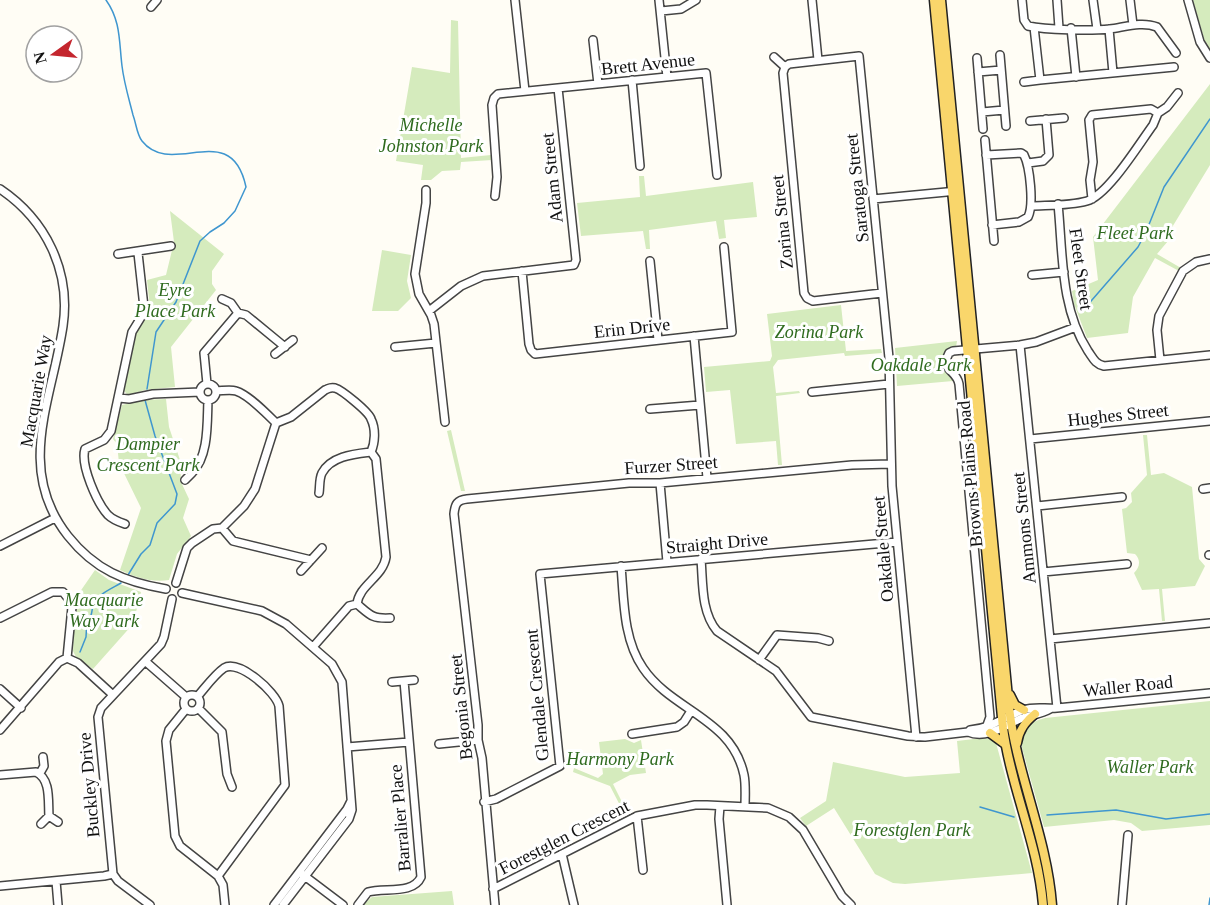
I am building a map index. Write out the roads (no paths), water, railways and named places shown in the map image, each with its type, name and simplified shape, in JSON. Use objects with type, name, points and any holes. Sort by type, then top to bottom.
[{"type":"main road","name":"Browns Plains Road","points":[[934,0],[956,191]]},
{"type":"main road","name":"Browns Plains Road","points":[[941,0],[956,191],[1007,722],[1047,860],[1052,905]]},
{"type":"main road","name":"Browns Plains Road","points":[[971,349],[1007,686],[1006,744],[1038,865],[1043,905]]},
{"type":"main road","points":[[1007,686],[1015,705],[1024,710]]},
{"type":"main road","points":[[1016,750],[1018,735],[1035,714]]},
{"type":"main road","points":[[988,730],[1006,744]]},
{"type":"street","points":[[151,7],[157,0]]},
{"type":"street","points":[[515,0],[525,91]]},
{"type":"street","points":[[659,0],[667,77]]},
{"type":"street","points":[[661,11],[681,9],[696,0]]},
{"type":"street","points":[[774,57],[785,67],[789,64],[818,60],[812,0]]},
{"type":"street","points":[[1022,0],[1024,20],[1028,26],[1096,29],[1133,25],[1157,27],[1176,53]]},
{"type":"street","points":[[1057,0],[1059,28]]},
{"type":"street","points":[[1094,0],[1096,29]]},
{"type":"street","points":[[1130,0],[1133,25]]},
{"type":"street","points":[[1188,0],[1200,42],[1210,58]]},
{"type":"street","points":[[1034,27],[1040,80]]},
{"type":"street","points":[[1071,28],[1076,77]]},
{"type":"street","points":[[1109,29],[1113,73]]},
{"type":"street","points":[[593,40],[598,84]]},
{"type":"street","points":[[1000,55],[1006,126]]},
{"type":"street","name":"Saratoga Street","points":[[818,60],[859,56],[889,358]]},
{"type":"street","points":[[977,58],[983,129]]},
{"type":"street","name":"Zorina Street","points":[[785,67],[783,74],[804,292],[807,298],[813,301],[882,293]]},
{"type":"street","points":[[1024,82],[1174,68]]},
{"type":"street","points":[[978,72],[1001,70]]},
{"type":"street","name":"Brett Avenue","points":[[495,196],[497,177],[492,105],[498,94],[632,80],[706,73],[717,175]]},
{"type":"street","points":[[632,80],[640,166]]},
{"type":"street","name":"Adam Street","points":[[429,311],[470,281],[490,275],[577,267],[558,88]]},
{"type":"street","points":[[1158,112],[1152,109],[1092,116],[1089,120],[1094,162],[1090,180],[1092,199],[1101,194],[1153,125],[1158,112],[1167,107],[1178,93]]},
{"type":"street","points":[[982,112],[1004,110]]},
{"type":"street","points":[[1030,121],[1064,117]]},
{"type":"street","points":[[1028,163],[1043,160],[1049,156],[1046,119]]},
{"type":"street","points":[[985,141],[994,241]]},
{"type":"street","points":[[986,155],[1021,153],[1024,155],[1028,163],[1035,206],[1023,221],[992,225]]},
{"type":"street","name":"Macquarie Way","points":[[0,189],[21,205],[41,228],[56,257],[62,278],[63,327],[42,420],[39,460],[46,495],[56,518],[75,545],[110,573],[134,583],[166,589]]},
{"type":"street","points":[[426,190],[426,203],[414,274],[415,285],[434,324],[445,422]]},
{"type":"street","points":[[873,199],[956,191]]},
{"type":"street","name":"Fleet Street","points":[[1035,206],[1092,199]]},
{"type":"street","name":"Fleet Street","points":[[1058,204],[1066,299],[1080,339],[1100,365],[1160,360]]},
{"type":"street","points":[[118,255],[171,246]]},
{"type":"street","name":"Erin Drive","points":[[522,271],[529,344],[535,354],[732,332],[724,247]]},
{"type":"street","points":[[125,524],[115,521],[108,515],[94,492],[83,458],[88,446],[108,436],[119,398],[132,332],[144,307],[138,253]]},
{"type":"street","points":[[1210,259],[1196,262],[1183,271],[1159,316],[1157,330],[1160,360],[1210,355]]},
{"type":"street","points":[[650,261],[658,340]]},
{"type":"street","points":[[1032,275],[1064,272]]},
{"type":"street","points":[[222,299],[231,303],[238,313],[246,315],[285,347]]},
{"type":"street","points":[[207,384],[204,353],[238,313]]},
{"type":"street","points":[[971,349],[1036,342],[1076,327]]},
{"type":"street","points":[[694,336],[707,478]]},
{"type":"street","points":[[275,354],[293,340]]},
{"type":"street","points":[[395,346],[436,343]]},
{"type":"street","name":"Ammons Street","points":[[1020,345],[1050,639],[1053,708]]},
{"type":"street","name":"Browns Plains Road","points":[[971,349],[951,352],[946,356],[945,362],[946,367],[957,377],[959,384],[990,711],[988,730]]},
{"type":"street","name":"Oakdale Street","points":[[889,358],[891,464],[916,737]]},
{"type":"street","points":[[207,384],[212,385],[216,391]]},
{"type":"street","points":[[207,384],[200,392],[201,397],[208,400]]},
{"type":"street","points":[[812,392],[889,384]]},
{"type":"street","points":[[276,423],[291,417],[325,390],[331,387],[338,388],[370,417],[375,444],[371,452]]},
{"type":"street","points":[[216,391],[231,390],[240,393],[264,410],[276,423]]},
{"type":"street","points":[[208,400],[214,396],[216,391]]},
{"type":"street","points":[[119,398],[200,392]]},
{"type":"street","points":[[185,480],[198,467],[206,438],[208,400]]},
{"type":"street","points":[[650,410],[700,405]]},
{"type":"street","name":"Hughes Street","points":[[1030,439],[1210,421]]},
{"type":"street","points":[[176,583],[187,548],[213,530],[222,528],[244,506],[255,489],[276,423]]},
{"type":"street","points":[[319,493],[321,477],[325,469],[348,455],[371,452]]},
{"type":"street","points":[[357,604],[358,596],[383,567],[386,557],[376,459],[371,452]]},
{"type":"street","name":"Furzer Street","points":[[455,505],[460,500],[467,499],[629,483],[660,483],[852,465],[891,464]]},
{"type":"street","points":[[185,466],[192,473]]},
{"type":"street","points":[[660,483],[668,562]]},
{"type":"street","points":[[1037,506],[1122,498]]},
{"type":"street","name":"Begonia Street","points":[[455,505],[454,514],[478,740],[482,758],[484,802],[495,905]]},
{"type":"street","points":[[0,546],[56,518]]},
{"type":"street","points":[[222,528],[233,541],[311,560]]},
{"type":"street","name":"Straight Drive","points":[[540,574],[897,542]]},
{"type":"street","points":[[301,571],[322,548]]},
{"type":"street","points":[[701,559],[706,612],[710,622],[717,631],[783,678],[811,717],[916,737],[968,732],[970,734],[1007,722]]},
{"type":"street","points":[[1043,572],[1127,564]]},
{"type":"street","points":[[621,566],[630,639],[642,667],[665,693],[725,735],[734,747],[745,777],[745,807]]},
{"type":"street","name":"Glendale Crescent","points":[[484,802],[496,799],[560,766],[540,574]]},
{"type":"street","points":[[171,583],[176,583],[180,585],[182,592],[180,597],[172,599],[167,595],[166,589],[171,583]]},
{"type":"street","points":[[0,618],[52,592],[63,592],[72,607],[67,658]]},
{"type":"street","points":[[182,592],[262,611],[286,624],[332,664],[342,682],[352,798],[283,905]]},
{"type":"street","name":"Buckley Drive","points":[[113,874],[98,717],[101,708],[161,644],[172,599]]},
{"type":"street","points":[[357,604],[372,617],[390,618]]},
{"type":"street","points":[[313,647],[349,606],[357,604]]},
{"type":"street","points":[[1050,639],[1210,623]]},
{"type":"street","points":[[759,660],[777,635],[829,641]]},
{"type":"street","points":[[67,658],[78,663],[113,695]]},
{"type":"street","points":[[0,730],[59,662],[67,658]]},
{"type":"street","points":[[145,661],[186,697]]},
{"type":"street","points":[[197,697],[223,669],[230,667],[247,672],[275,697],[279,706],[285,785],[218,876]]},
{"type":"street","points":[[392,682],[414,680]]},
{"type":"street","name":"Barralier Place","points":[[358,905],[368,892],[411,887],[418,884],[421,877],[404,681]]},
{"type":"street","points":[[0,689],[21,708]]},
{"type":"street","name":"Waller Road","points":[[1007,722],[1053,708],[1210,693]]},
{"type":"street","points":[[197,697],[190,695],[183,702],[186,709],[191,711],[198,708]]},
{"type":"street","points":[[197,697],[198,708]]},
{"type":"street","points":[[198,708],[222,732],[227,774],[232,787]]},
{"type":"street","name":"Waller Road","points":[[1007,722],[1024,710],[1053,708]]},
{"type":"street","points":[[186,709],[169,730],[166,741],[175,836],[180,846],[218,876],[224,885],[225,905]]},
{"type":"street","points":[[632,734],[677,726],[684,722],[692,711]]},
{"type":"street","points":[[439,744],[478,740]]},
{"type":"street","points":[[347,747],[409,742]]},
{"type":"street","points":[[40,773],[44,766],[43,757]]},
{"type":"street","points":[[0,775],[40,773]]},
{"type":"street","points":[[40,773],[46,783],[49,816],[42,824]]},
{"type":"street","name":"Forestglen Crescent","points":[[493,889],[637,816],[695,805],[768,808],[780,812],[803,830],[848,903]]},
{"type":"street","points":[[720,806],[719,819],[727,905]]},
{"type":"street","points":[[49,816],[58,822]]},
{"type":"street","points":[[637,816],[643,870]]},
{"type":"street","points":[[1122,905],[1128,835]]},
{"type":"street","points":[[562,854],[574,905]]},
{"type":"street","points":[[0,886],[113,874],[150,905]]},
{"type":"street","points":[[274,905],[302,874]]},
{"type":"street","points":[[302,874],[343,905]]},
{"type":"street","points":[[56,881],[58,905]]},
{"type":"street","points":[[838,905],[848,903]]},
{"type":"waterway","points":[[106,0],[117,24],[125,85],[142,141],[154,151],[169,154],[214,152],[228,156],[238,166],[246,187],[235,211],[224,223],[200,241],[176,302],[156,332],[147,389]]},
{"type":"waterway","points":[[1085,308],[1138,247],[1164,187],[1210,119]]},
{"type":"waterway","points":[[128,575],[141,554],[150,545],[157,523],[175,504],[177,494],[155,436],[145,400]]},
{"type":"waterway","points":[[80,652],[86,637],[87,620],[95,602],[105,592],[121,583]]},
{"type":"waterway","points":[[980,807],[1014,817]]},
{"type":"waterway","points":[[1047,815],[1116,810],[1166,819],[1210,814]]},
{"type":"waterway","points":[[1209,905],[1210,898]]},
{"type":"park label","name":"Michelle Johnston Park","points":[[431,135]]},
{"type":"park label","name":"Fleet Park","points":[[1135,233]]},
{"type":"park label","name":"Eyre Place Park","points":[[175,300]]},
{"type":"park label","name":"Zorina Park","points":[[819,332]]},
{"type":"park label","name":"Oakdale Park","points":[[921,365]]},
{"type":"park label","name":"Dampier Crescent Park","points":[[148,454]]},
{"type":"park label","name":"Macquarie Way Park","points":[[104,610]]},
{"type":"park label","name":"Harmony Park","points":[[620,759]]},
{"type":"park label","name":"Waller Park","points":[[1150,767]]},
{"type":"park label","name":"Forestglen Park","points":[[912,830]]}]
